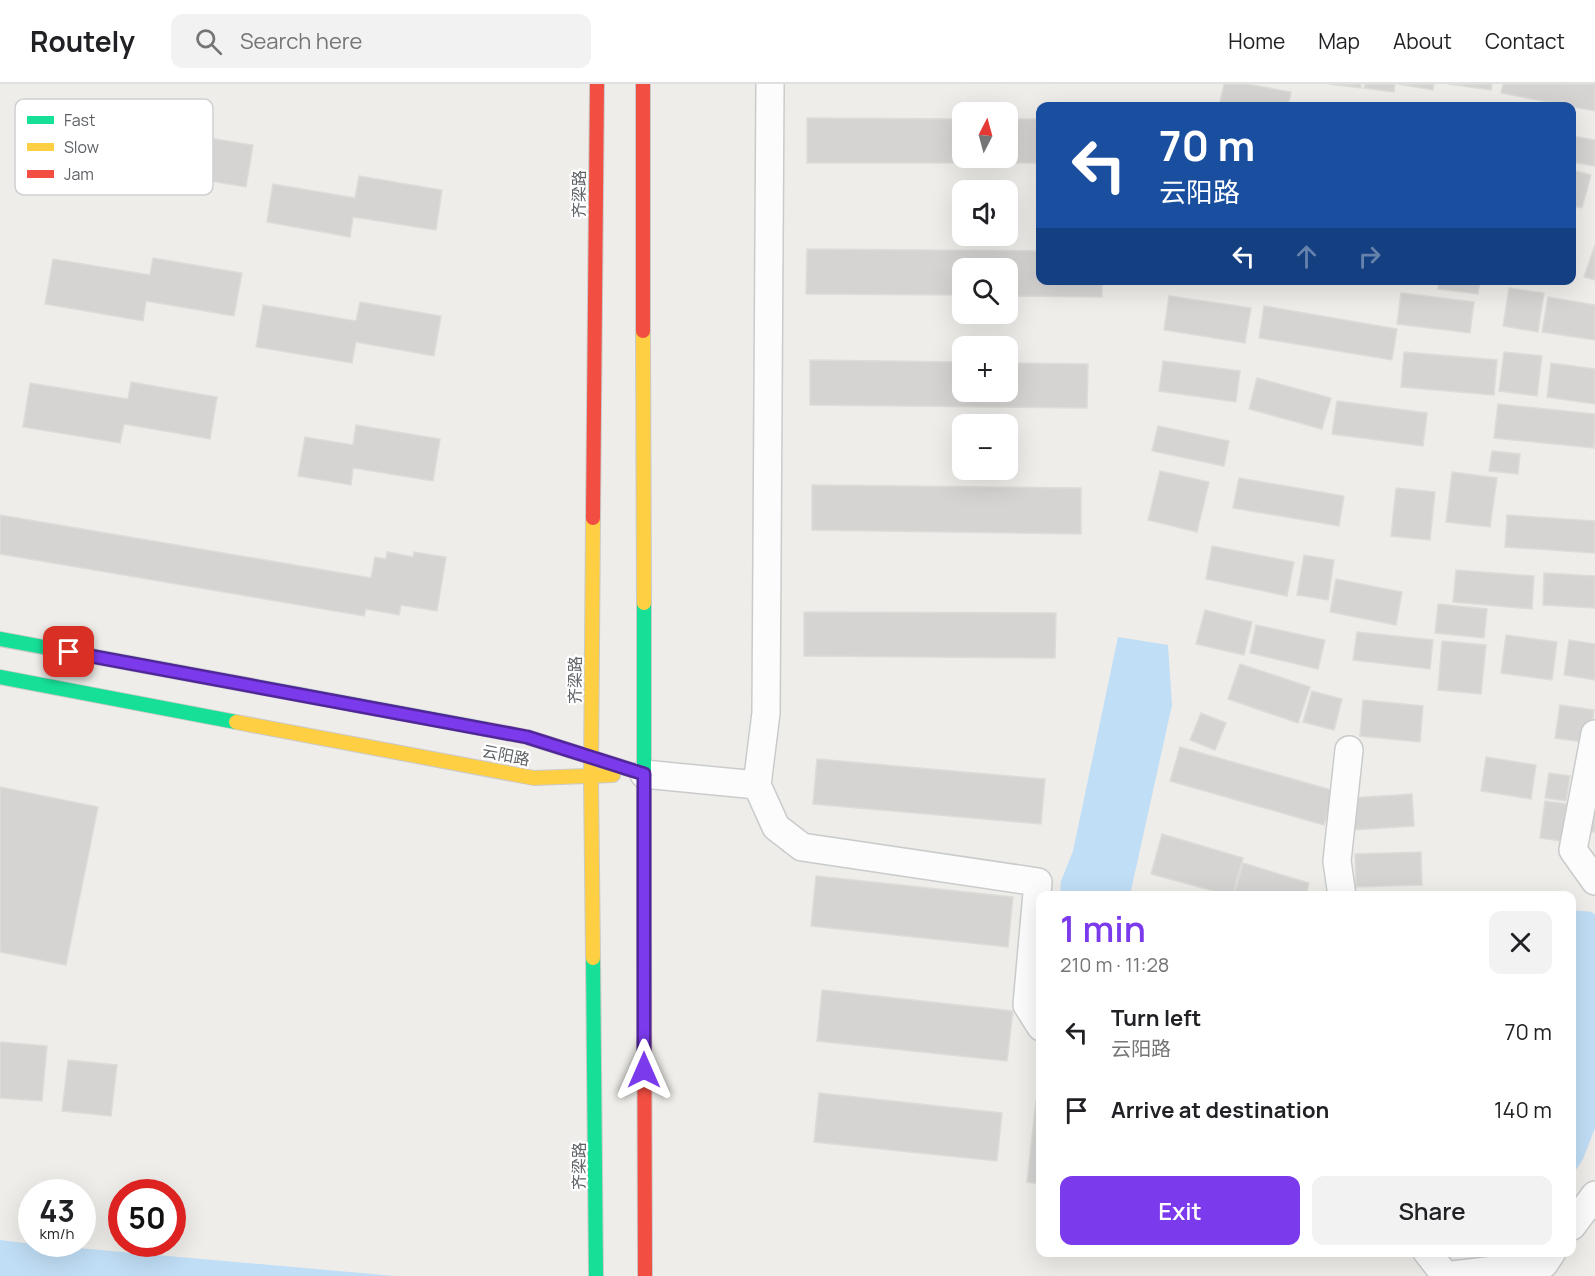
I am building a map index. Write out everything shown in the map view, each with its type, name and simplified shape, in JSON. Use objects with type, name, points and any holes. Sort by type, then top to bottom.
[{"type":"main road","name":"齐梁路","points":[[596,1276],[591,757],[597,84]]},
{"type":"main road","points":[[643,84],[645,1276]]},
{"type":"main road","name":"云阳路","points":[[0,639],[527,737],[644,774]]},
{"type":"main road","name":"云阳路","points":[[0,677],[534,777],[644,774]]},
{"type":"street","points":[[770,84],[766,713],[757,785],[776,827],[802,847],[1038,882],[1037,891]]},
{"type":"street","points":[[1595,734],[1573,850],[1595,881]]},
{"type":"street","points":[[1341,891],[1337,861],[1349,750]]},
{"type":"street","points":[[644,774],[757,785]]},
{"type":"street","points":[[1036,904],[1027,1005],[1036,1019]]},
{"type":"street","points":[[1576,1221],[1595,1195]]},
{"type":"street","points":[[1431,1257],[1445,1276],[1544,1264],[1549,1257]]},
{"type":"water","points":[[1118,637],[1168,645],[1172,705],[1131,891],[1060,891],[1061,881],[1073,851]]},
{"type":"water","points":[[1576,910],[1592,912],[1595,915],[1595,1128],[1583,1159],[1576,1170]]},
{"type":"water","points":[[0,1240],[18,1242],[18,1257],[96,1257],[96,1250],[108,1251],[108,1257],[179,1257],[395,1276],[0,1276]]},
{"type":"building","points":[[1224,84],[1247,84],[1291,92],[1289,102],[1220,102]]},
{"type":"building","points":[[1329,84],[1361,84],[1361,88]]},
{"type":"building","points":[[1365,84],[1395,84],[1394,92],[1364,88]]},
{"type":"building","points":[[1398,84],[1434,84],[1433,90]]},
{"type":"building","points":[[1448,84],[1492,84],[1491,90]]},
{"type":"building","points":[[1503,84],[1595,84],[1595,111],[1576,107],[1576,102],[1548,102],[1501,93]]},
{"type":"building","points":[[807,118],[952,119],[952,163],[807,163]]},
{"type":"building","points":[[1018,119],[1036,119],[1036,163],[1018,163]]},
{"type":"building","points":[[1576,137],[1595,140],[1595,166],[1576,163]]},
{"type":"building","points":[[213,138],[253,145],[246,187],[213,182]]},
{"type":"building","points":[[1576,171],[1591,175],[1582,208],[1576,207]]},
{"type":"building","points":[[359,176],[442,190],[436,230],[353,217],[350,237],[267,222],[273,184],[355,198]]},
{"type":"building","points":[[1595,245],[1595,280],[1584,277]]},
{"type":"building","points":[[807,249],[1036,251],[1036,285],[1102,285],[1102,297],[1018,296],[1018,258],[952,258],[952,295],[806,294]]},
{"type":"building","points":[[153,258],[242,273],[234,316],[146,301],[143,321],[45,304],[53,259],[150,275]]},
{"type":"building","points":[[1438,285],[1479,285],[1478,294],[1438,289]]},
{"type":"building","points":[[1509,288],[1544,293],[1538,332],[1503,326]]},
{"type":"building","points":[[1401,293],[1474,302],[1470,333],[1397,324]]},
{"type":"building","points":[[1169,296],[1251,308],[1245,343],[1164,330]]},
{"type":"building","points":[[1548,297],[1595,305],[1595,340],[1542,332]]},
{"type":"building","points":[[360,302],[441,316],[434,356],[356,342],[352,363],[256,347],[263,305],[356,321]]},
{"type":"building","points":[[1264,306],[1397,329],[1392,360],[1259,338]]},
{"type":"building","points":[[1404,352],[1497,360],[1494,395],[1401,387]]},
{"type":"building","points":[[1504,352],[1542,356],[1537,396],[1499,391]]},
{"type":"building","points":[[810,360],[952,362],[952,402],[1018,402],[1018,363],[1088,364],[1087,408],[810,405]]},
{"type":"building","points":[[1163,361],[1240,371],[1236,402],[1159,391]]},
{"type":"building","points":[[1551,363],[1595,369],[1595,404],[1547,397]]},
{"type":"building","points":[[1257,378],[1331,398],[1322,429],[1249,409]]},
{"type":"building","points":[[131,382],[217,397],[210,439],[124,424],[120,443],[23,427],[30,383],[128,399]]},
{"type":"building","points":[[1337,401],[1427,413],[1423,446],[1332,434]]},
{"type":"building","points":[[1498,404],[1595,414],[1594,448],[1494,438]]},
{"type":"building","points":[[356,425],[440,439],[433,481],[353,468],[351,485],[298,476],[305,437],[353,445]]},
{"type":"building","points":[[1158,426],[1229,441],[1224,466],[1152,451]]},
{"type":"building","points":[[1492,451],[1520,454],[1518,474],[1489,471]]},
{"type":"building","points":[[1160,471],[1209,482],[1197,532],[1148,520]]},
{"type":"building","points":[[1452,472],[1497,478],[1490,527],[1446,522]]},
{"type":"building","points":[[1239,478],[1344,496],[1339,526],[1233,508]]},
{"type":"building","points":[[812,485],[1081,488],[1081,534],[812,530]]},
{"type":"building","points":[[1396,488],[1435,492],[1430,540],[1391,536]]},
{"type":"building","points":[[0,515],[371,578],[375,557],[386,559],[387,552],[413,557],[414,552],[446,557],[437,611],[401,605],[399,615],[366,609],[364,616],[0,554]]},
{"type":"building","points":[[1507,515],[1595,521],[1595,553],[1505,547]]},
{"type":"building","points":[[1212,546],[1294,562],[1287,596],[1206,579]]},
{"type":"building","points":[[1304,555],[1334,560],[1328,600],[1297,595]]},
{"type":"building","points":[[1456,570],[1534,576],[1532,609],[1453,602]]},
{"type":"building","points":[[1544,573],[1595,576],[1595,608],[1543,605]]},
{"type":"building","points":[[1336,579],[1402,592],[1396,625],[1330,612]]},
{"type":"building","points":[[1438,604],[1487,609],[1484,638],[1435,633]]},
{"type":"building","points":[[1205,610],[1252,622],[1244,655],[1196,644]]},
{"type":"building","points":[[804,612],[1056,613],[1055,658],[804,656]]},
{"type":"building","points":[[1256,625],[1325,640],[1318,669],[1250,653]]},
{"type":"building","points":[[1357,632],[1433,640],[1430,669],[1353,660]]},
{"type":"building","points":[[1506,635],[1557,642],[1552,680],[1501,673]]},
{"type":"building","points":[[1569,640],[1595,644],[1595,680],[1564,675]]},
{"type":"building","points":[[1442,641],[1486,645],[1481,694],[1438,690]]},
{"type":"building","points":[[1240,664],[1310,687],[1298,723],[1228,699]]},
{"type":"building","points":[[1312,691],[1342,699],[1334,730],[1303,722]]},
{"type":"building","points":[[1363,700],[1423,706],[1420,742],[1360,736]]},
{"type":"building","points":[[1560,705],[1594,710],[1590,743],[1555,738]]},
{"type":"building","points":[[1201,713],[1226,723],[1215,750],[1190,740]]},
{"type":"building","points":[[1180,747],[1335,791],[1324,825],[1170,781]]},
{"type":"building","points":[[1486,757],[1536,765],[1531,799],[1481,791]]},
{"type":"building","points":[[817,759],[1045,779],[1041,824],[813,804]]},
{"type":"building","points":[[1549,773],[1570,776],[1566,801],[1545,798]]},
{"type":"building","points":[[0,787],[98,807],[66,965],[0,952]]},
{"type":"building","points":[[1412,794],[1414,826],[1352,830],[1350,798]]},
{"type":"building","points":[[1595,797],[1595,832],[1583,831]]},
{"type":"building","points":[[1545,801],[1567,804],[1561,841],[1540,838]]},
{"type":"building","points":[[1162,834],[1243,858],[1233,891],[1214,891],[1151,874]]},
{"type":"building","points":[[1421,852],[1422,885],[1356,887],[1355,854]]},
{"type":"building","points":[[1243,863],[1309,883],[1307,891],[1235,891]]},
{"type":"building","points":[[816,876],[1013,897],[1008,947],[811,926]]},
{"type":"building","points":[[822,990],[1013,1011],[1007,1061],[817,1041]]},
{"type":"building","points":[[0,1042],[47,1046],[42,1101],[0,1098]]},
{"type":"building","points":[[68,1060],[117,1065],[111,1116],[62,1111]]},
{"type":"building","points":[[819,1093],[1002,1113],[997,1161],[814,1142]]},
{"type":"building","points":[[1036,1101],[1036,1183],[1027,1182]]},
{"type":"traffic: fast","points":[[644,603],[644,934]]},
{"type":"traffic: fast","points":[[0,639],[485,729]]},
{"type":"traffic: fast","points":[[0,677],[236,722]]},
{"type":"traffic: fast","points":[[593,958],[596,1276]]},
{"type":"traffic: slow","points":[[643,331],[644,603]]},
{"type":"traffic: slow","points":[[593,518],[591,776],[593,958]]},
{"type":"traffic: slow","points":[[236,722],[534,778],[613,775]]},
{"type":"traffic: slow","points":[[485,729],[527,737],[644,774]]},
{"type":"traffic: jam","points":[[593,518],[597,84]]},
{"type":"traffic: jam","points":[[643,84],[643,331]]},
{"type":"traffic: jam","points":[[644,934],[645,1276]]},
{"type":"route","points":[[69,652],[527,737],[644,774],[644,1070]]}]
